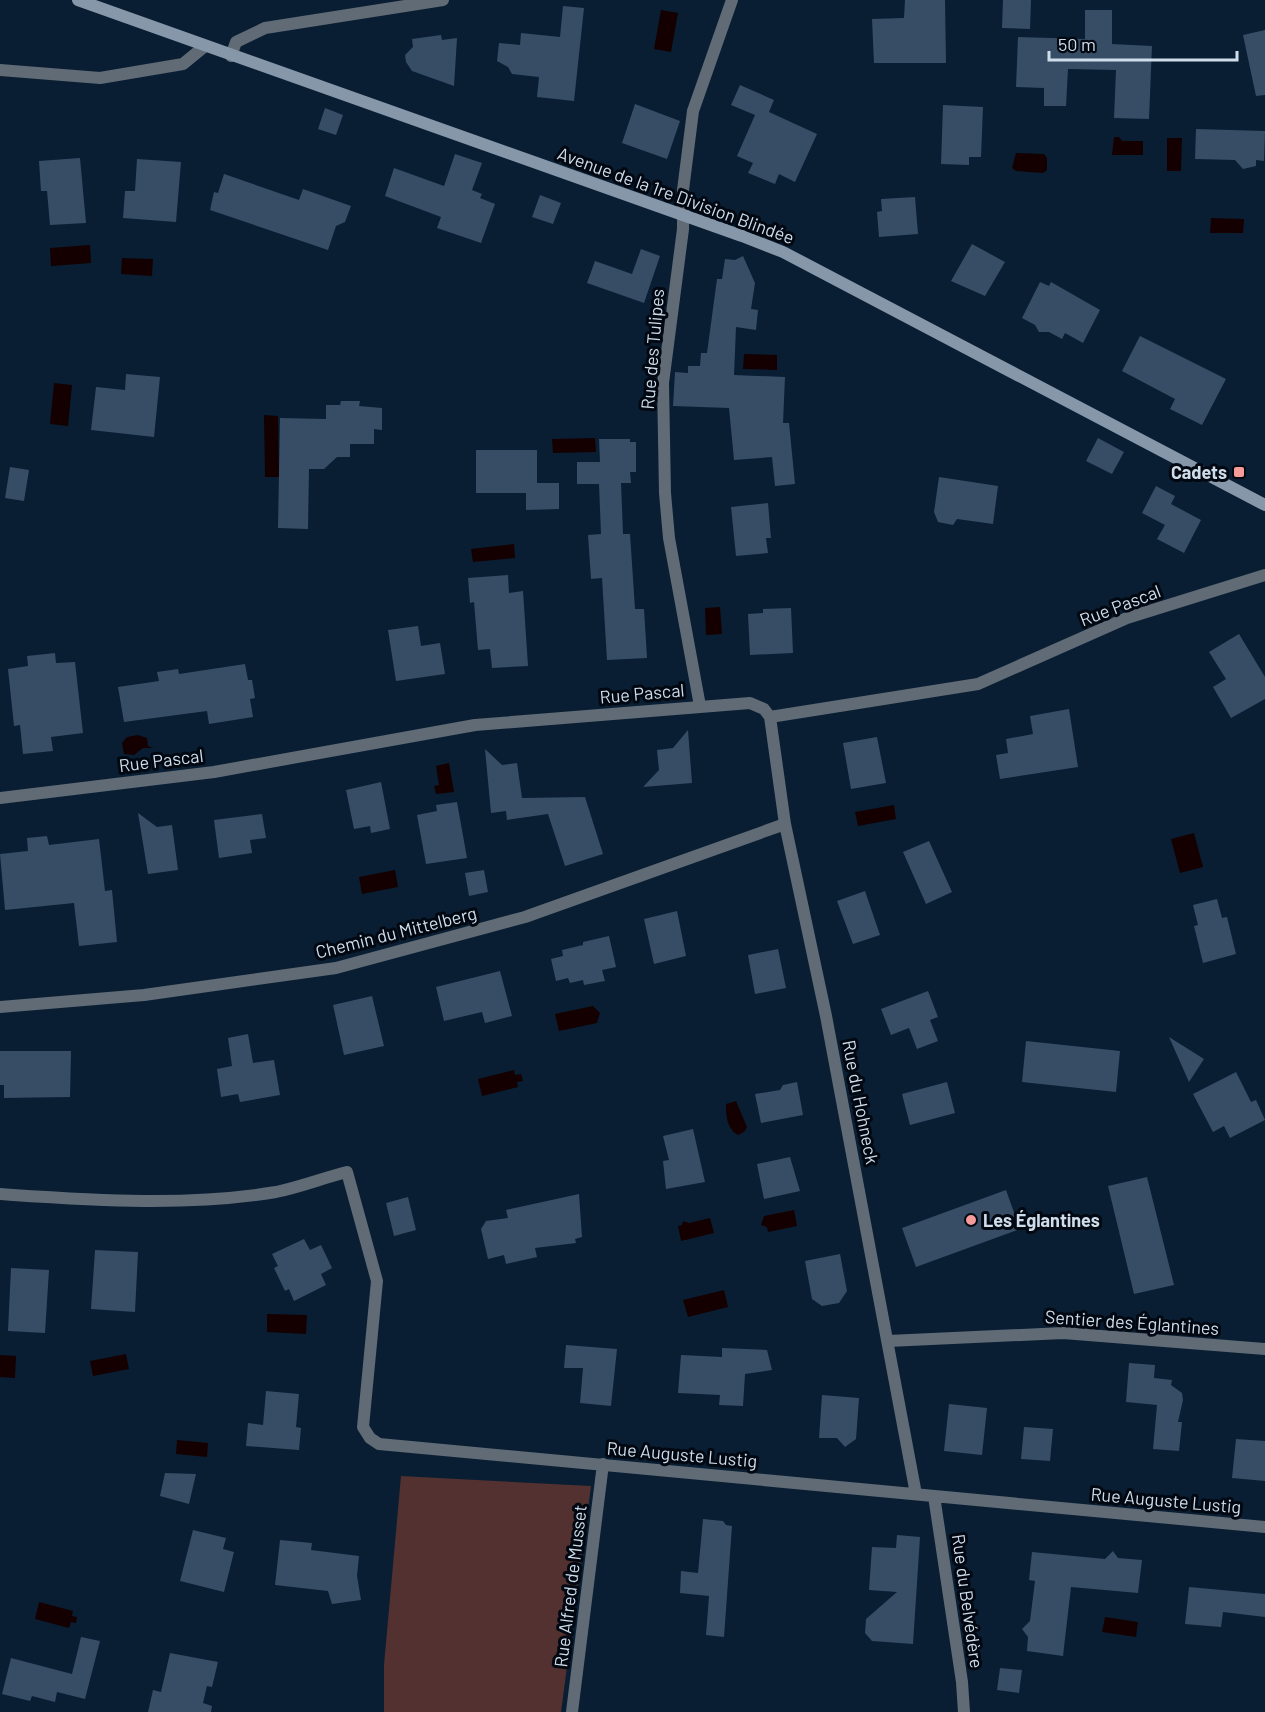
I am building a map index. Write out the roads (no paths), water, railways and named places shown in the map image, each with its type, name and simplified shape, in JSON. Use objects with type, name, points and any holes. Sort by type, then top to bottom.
[{"type":"main road","name":"Avenue de la 1re Division Blindée","points":[[78,0],[783,252],[1265,505]]},
{"type":"street","points":[[231,56],[236,42],[265,28],[443,0]]},
{"type":"street","name":"Rue des Tulipes","points":[[700,706],[669,538],[665,493],[663,383],[693,111],[732,0]]},
{"type":"street","points":[[0,70],[100,78],[183,64],[205,46]]},
{"type":"street","name":"Rue Pascal","points":[[0,798],[213,772],[475,725],[750,703],[764,709],[770,717],[978,684],[1127,618],[1265,575]]},
{"type":"street","name":"Rue du Hohneck","points":[[770,717],[785,824],[826,1016],[916,1494]]},
{"type":"street","name":"Chemin du Mittelberg","points":[[0,1007],[144,995],[336,968],[525,917],[785,824]]},
{"type":"street","name":"Rue Auguste Lustig","points":[[0,1194],[109,1201],[230,1198],[278,1191],[347,1172],[377,1281],[363,1427],[370,1438],[379,1444],[1265,1527]]},
{"type":"street","name":"Sentier des Églantines","points":[[888,1341],[1063,1333],[1265,1349]]},
{"type":"street","name":"Rue Alfred de Musset","points":[[572,1712],[603,1464]]},
{"type":"street","name":"Rue du Belvédère","points":[[934,1496],[962,1682],[964,1712]]},
{"type":"place","name":"Cadets","points":[[1239,472]]},
{"type":"place","name":"Les Églantines","points":[[971,1220]]}]
